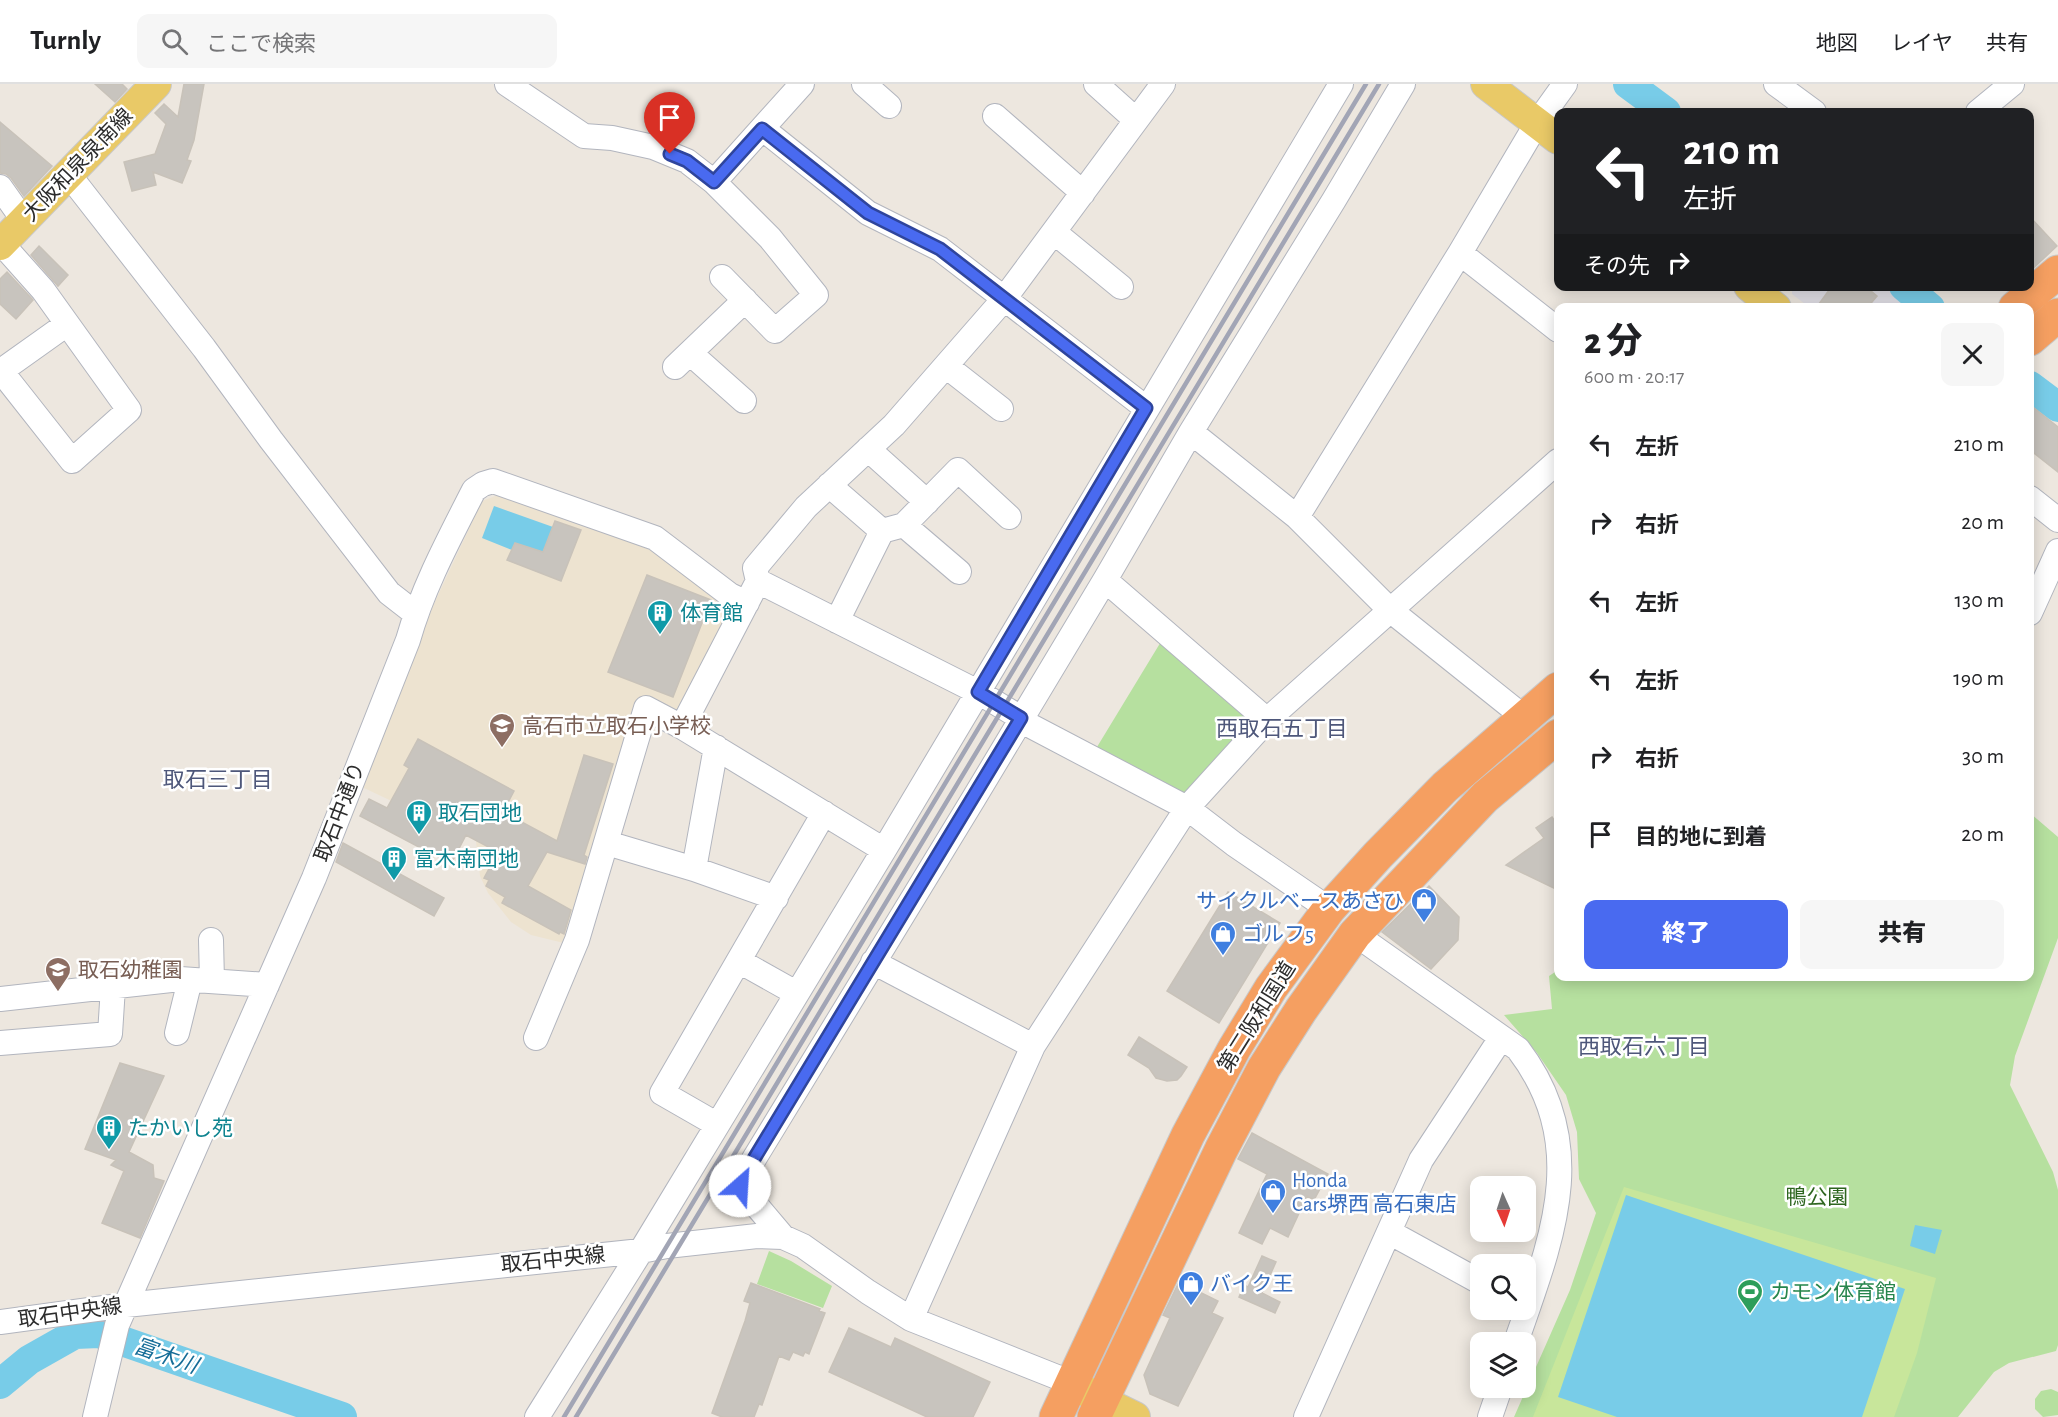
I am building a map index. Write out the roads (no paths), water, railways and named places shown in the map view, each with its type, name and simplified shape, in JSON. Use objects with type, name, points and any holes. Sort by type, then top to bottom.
[{"type":"highway","points":[[2021,303],[2058,272]]},
{"type":"highway","points":[[2034,336],[2058,315]]},
{"type":"highway","name":"第二阪和国道","points":[[1056,1417],[1188,1135],[1234,1049],[1271,988],[1329,909],[1378,855],[1445,787],[1554,693]]},
{"type":"highway","name":"第二阪和国道","points":[[1098,1409],[1221,1150],[1264,1068],[1301,1010],[1354,934],[1485,796],[1554,739]]},
{"type":"main road","name":"大阪和泉泉南線","points":[[1,244],[156,84]]},
{"type":"main road","points":[[1486,84],[1548,131]]},
{"type":"main road","points":[[1072,1383],[1098,1409],[1135,1417]]},
{"type":"street","points":[[507,84],[584,136],[612,138],[653,147],[687,161],[714,182],[770,238],[816,295],[775,331],[722,277]]},
{"type":"street","points":[[714,182],[802,84]]},
{"type":"street","points":[[864,84],[889,106]]},
{"type":"street","points":[[1096,84],[1136,120]]},
{"type":"street","points":[[682,727],[758,581],[755,568],[806,507],[894,425],[1004,299],[1163,84]]},
{"type":"street","points":[[537,1417],[641,1251],[884,850],[1341,84]]},
{"type":"street","points":[[783,1237],[740,1186],[743,1177],[1403,84]]},
{"type":"street","points":[[1556,108],[1565,84]]},
{"type":"street","points":[[1776,84],[1809,108]]},
{"type":"street","points":[[1983,108],[2012,84]]},
{"type":"street","points":[[1297,517],[1460,253],[1548,131],[1554,114]]},
{"type":"street","points":[[995,116],[1083,193]]},
{"type":"street","points":[[762,129],[868,213],[940,249],[1146,408]]},
{"type":"street","points":[[69,175],[204,348],[271,440],[389,593],[416,614]]},
{"type":"street","points":[[0,187],[24,221]]},
{"type":"street","points":[[1054,232],[1121,287]]},
{"type":"street","points":[[1,244],[43,290],[129,410],[72,461],[1,371],[67,324]]},
{"type":"street","points":[[1460,253],[1554,327]]},
{"type":"street","points":[[744,401],[682,360],[745,300]]},
{"type":"street","points":[[946,366],[1000,409]]},
{"type":"street","points":[[1191,432],[1297,517],[1390,610],[1525,718]]},
{"type":"street","points":[[868,449],[927,502]]},
{"type":"street","points":[[911,1319],[1033,1046],[1187,808],[1267,720],[1554,465]]},
{"type":"street","points":[[837,621],[893,528],[927,502],[958,470],[1009,516]]},
{"type":"street","name":"取石中通り","points":[[95,1417],[117,1325],[314,878],[432,574],[474,490],[493,481],[655,538],[730,595],[747,603]]},
{"type":"street","points":[[830,485],[959,572]]},
{"type":"street","points":[[2034,501],[2058,520]]},
{"type":"street","points":[[2034,604],[2058,551]]},
{"type":"street","points":[[1105,580],[1267,720]]},
{"type":"street","points":[[758,581],[978,692],[1029,725],[1187,808],[1244,851],[1329,909]]},
{"type":"street","points":[[536,1038],[578,940],[646,708],[716,747],[884,850]]},
{"type":"street","points":[[694,869],[716,747]]},
{"type":"street","points":[[716,1125],[662,1093],[824,813]]},
{"type":"street","points":[[607,843],[694,869],[776,898]]},
{"type":"street","points":[[1354,934],[1518,1049],[1533,1069],[1557,1131],[1561,1179],[1551,1234],[1536,1280]]},
{"type":"street","points":[[177,1033],[201,980],[211,940]]},
{"type":"street","points":[[739,961],[796,993]]},
{"type":"street","points":[[873,962],[1033,1046]]},
{"type":"street","points":[[0,999],[201,980],[267,985]]},
{"type":"street","points":[[0,1043],[110,1034],[113,987]]},
{"type":"street","points":[[1306,1417],[1421,1160],[1502,1038]]},
{"type":"street","points":[[1389,1232],[1470,1277]]},
{"type":"street","name":"取石中央線","points":[[0,1322],[126,1305],[641,1251],[757,1236],[783,1237],[803,1246],[911,1319],[1072,1383]]},
{"type":"street","points":[[1490,1417],[1497,1398]]},
{"type":"water","points":[[494,506],[553,527],[543,552],[515,543],[512,550],[482,538]]},
{"type":"water","name":"カモン体育館","points":[[1626,1195],[1905,1289],[1862,1417],[1617,1417],[1558,1397]]},
{"type":"water","points":[[1915,1225],[1942,1230],[1935,1254],[1910,1246]]},
{"type":"waterway","points":[[1628,84],[1661,108]]},
{"type":"waterway","points":[[1910,291],[1924,303]]},
{"type":"waterway","points":[[2034,389],[2058,407]]},
{"type":"waterway","name":"富木川","points":[[0,1384],[29,1360],[75,1334],[99,1333],[342,1417]]},
{"type":"railway","points":[[564,1417],[1366,84]]},
{"type":"railway","points":[[576,1417],[1379,84]]},
{"type":"place","name":"体育館","points":[[660,636]]},
{"type":"place","name":"高石市立取石小学校","points":[[502,749]]},
{"type":"place","name":"取石団地","points":[[419,836]]},
{"type":"place","name":"富木南団地","points":[[394,882]]},
{"type":"place","name":"サイクルベースあさひ","points":[[1424,924]]},
{"type":"place","name":"ゴルフ5","points":[[1223,957]]},
{"type":"place","name":"取石幼稚園","points":[[58,993]]},
{"type":"place","name":"たかいし苑","points":[[109,1151]]},
{"type":"place","name":"Honda Cars堺西 高石東店","points":[[1273,1215]]},
{"type":"place","name":"バイク王","points":[[1191,1307]]},
{"type":"place","name":"カモン体育館","points":[[1750,1315]]},
{"type":"district","name":"西取石五丁目","points":[[1282,729]]},
{"type":"district","name":"取石三丁目","points":[[218,780]]},
{"type":"district","name":"西取石六丁目","points":[[1644,1047]]},
{"type":"park label","name":"鴨公園","points":[[1817,1197]]}]
